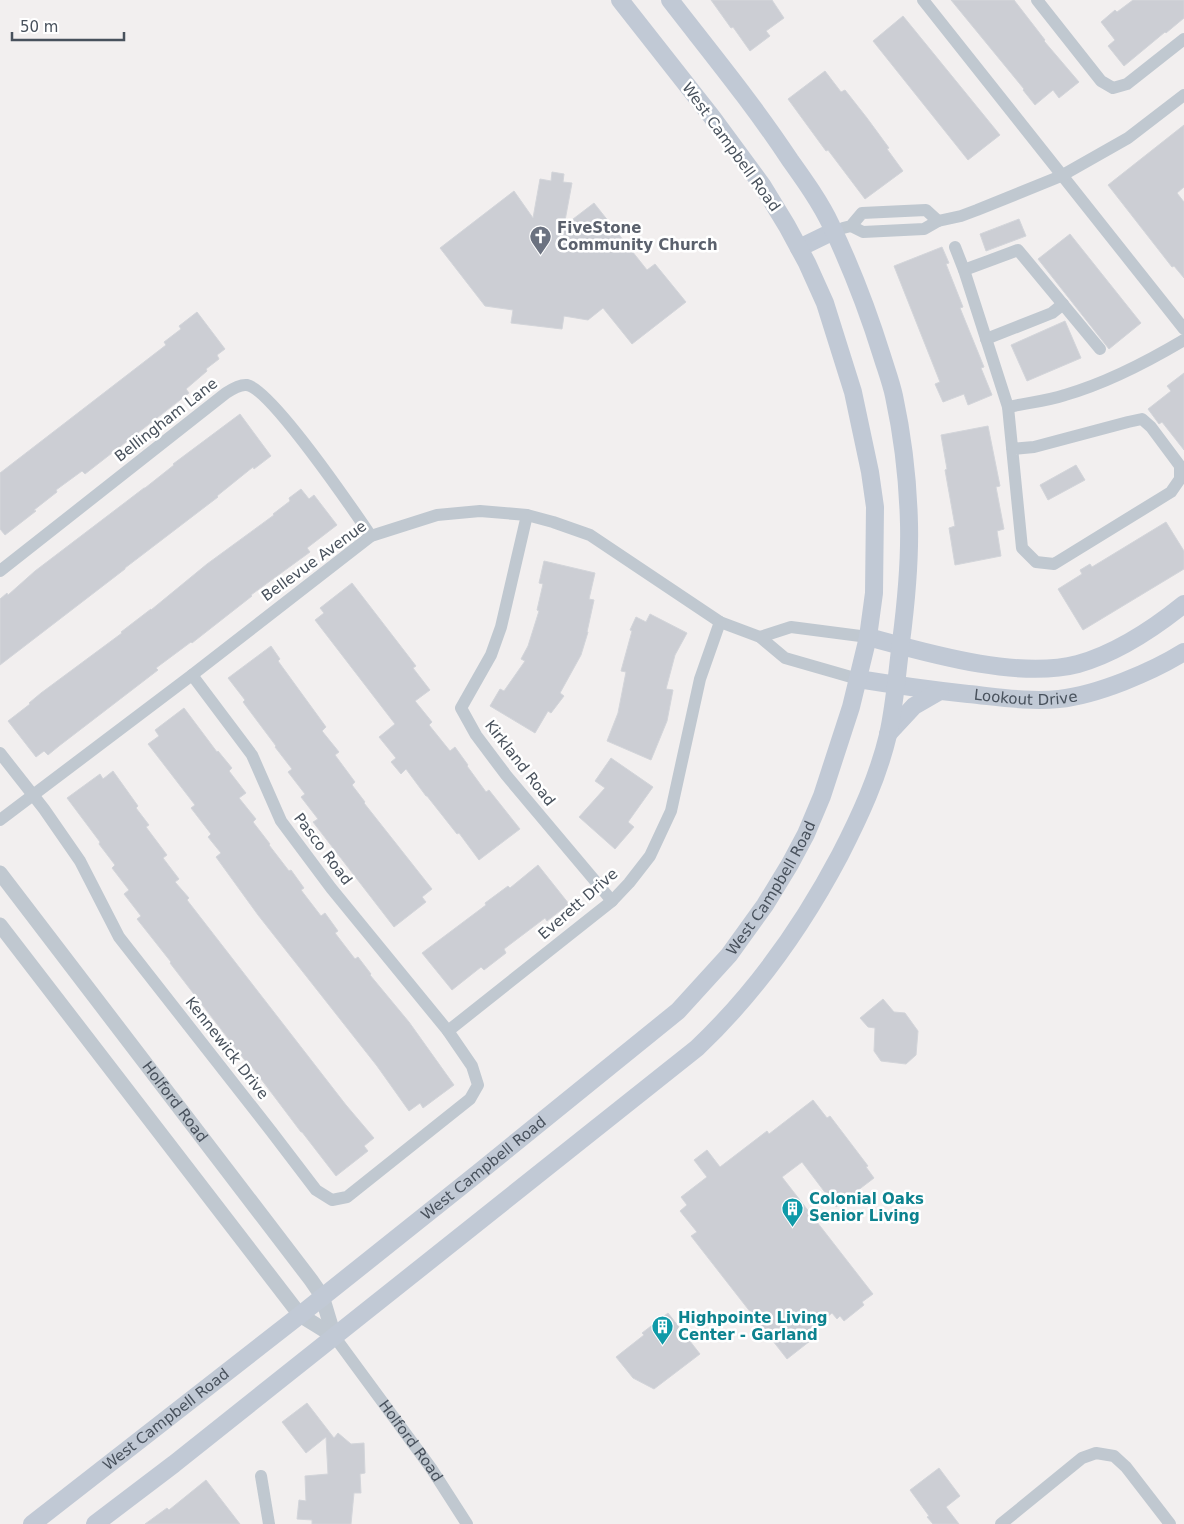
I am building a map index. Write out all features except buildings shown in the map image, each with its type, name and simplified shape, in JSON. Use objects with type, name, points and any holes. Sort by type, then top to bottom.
[{"type":"main road","name":"West Campbell Road","points":[[32,1524],[470,1180],[678,1011],[729,955],[765,905],[806,834],[822,796],[851,707],[868,636],[874,593],[875,507],[870,472],[853,392],[825,303],[807,263],[787,226],[762,185],[712,117],[620,0]]},
{"type":"main road","points":[[95,1524],[174,1464],[690,1054],[734,1011],[775,961],[818,895],[858,819],[875,777],[888,735],[896,686],[907,584],[909,526],[906,474],[901,430],[893,392],[855,277],[834,231],[812,192],[769,128],[670,0]]},
{"type":"main road","points":[[799,248],[834,231]]},
{"type":"main road","name":"Lookout Drive","points":[[868,636],[900,646],[968,661],[1032,669],[1056,668],[1078,664],[1102,655],[1152,628],[1184,604]]},
{"type":"main road","name":"Lookout Drive","points":[[858,679],[896,686],[1030,701],[1061,699],[1089,692],[1146,672],[1184,652]]},
{"type":"main road","points":[[888,735],[914,706],[940,691]]},
{"type":"street","points":[[923,0],[1184,329]]},
{"type":"street","points":[[1037,0],[1101,80],[1113,88],[1126,84],[1184,39]]},
{"type":"street","points":[[852,226],[863,232],[924,229],[938,221],[961,216],[1061,176],[1128,138],[1184,95]]},
{"type":"street","points":[[834,231],[852,226],[862,213],[926,210],[938,221]]},
{"type":"street","points":[[883,212],[884,231]]},
{"type":"street","points":[[955,247],[1008,407],[1012,449],[1022,548],[1036,562],[1054,564],[1171,492],[1180,479],[1180,466],[1151,427],[1142,420],[1034,447],[1012,449]]},
{"type":"street","points":[[964,270],[1018,250],[1100,349]]},
{"type":"street","points":[[986,339],[1052,313],[1063,304]]},
{"type":"street","points":[[1008,407],[1065,396],[1105,382],[1184,340]]},
{"type":"street","name":"Bellingham Lane","points":[[0,571],[226,393],[236,387],[247,385],[256,389],[289,424],[334,482],[371,536]]},
{"type":"street","name":"Bellevue Avenue","points":[[0,820],[192,675],[371,536],[437,515],[480,511],[528,515],[590,535],[720,622],[760,637],[785,658],[858,679]]},
{"type":"street","name":"Kirkland Road","points":[[528,515],[501,627],[491,656],[461,708],[476,735],[506,775],[612,901]]},
{"type":"street","name":"Everett Drive","points":[[448,1030],[612,901],[650,856],[671,811],[700,679],[720,622]]},
{"type":"street","points":[[760,637],[791,627],[868,636]]},
{"type":"street","name":"Pasco Road","points":[[192,675],[252,755],[281,821],[331,888],[448,1030],[472,1066],[478,1085]]},
{"type":"street","name":"Kennewick Drive","points":[[0,753],[33,795],[80,861],[119,937],[316,1190],[332,1200],[347,1197],[470,1099],[478,1085]]},
{"type":"street","name":"Holford Road","points":[[0,873],[284,1243],[322,1296],[334,1336],[431,1468],[467,1524]]},
{"type":"street","name":"Holford Road","points":[[0,925],[300,1315],[334,1336]]},
{"type":"street","points":[[1001,1524],[1082,1458],[1096,1453],[1114,1456],[1126,1467],[1170,1524]]},
{"type":"street","points":[[261,1476],[269,1524]]},
{"type":"place","name":"FiveStone Community Church","points":[[541,256]]},
{"type":"place","name":"Colonial Oaks Senior Living","points":[[793,1227]]},
{"type":"place","name":"Highpointe Living Center - Garland","points":[[662,1346]]}]
